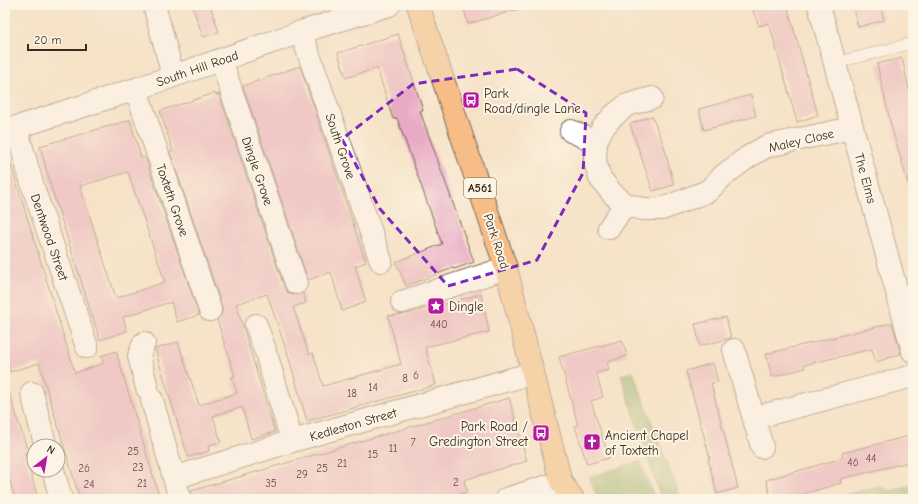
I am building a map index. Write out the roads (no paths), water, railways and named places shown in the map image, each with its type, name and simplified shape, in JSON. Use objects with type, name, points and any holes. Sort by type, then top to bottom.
[{"type":"highway","name":"Park Road","points":[[418,5],[506,268],[564,493]]},
{"type":"street","points":[[154,5],[173,75]]},
{"type":"street","name":"South Hill Road","points":[[10,129],[136,89],[301,32],[389,5]]},
{"type":"street","name":"The Elms","points":[[819,5],[913,351]]},
{"type":"street","name":"South Grove","points":[[301,32],[381,261]]},
{"type":"street","name":"Dingle Grove","points":[[220,60],[296,283]]},
{"type":"street","name":"Toxteth Grove","points":[[136,89],[210,310]]},
{"type":"street","name":"Maley Close","points":[[652,98],[627,105],[613,116],[602,129],[596,142],[595,161],[600,178],[612,193],[625,204],[642,209],[662,209],[708,191],[724,175],[748,157],[768,146],[852,128]]},
{"type":"street","name":"Dentwood Street","points":[[10,129],[33,187],[87,347]]},
{"type":"street","points":[[571,131],[596,142]]},
{"type":"street","points":[[609,228],[625,204]]},
{"type":"street","points":[[402,302],[506,268]]},
{"type":"street","points":[[256,325],[292,441]]},
{"type":"street","points":[[141,349],[149,394],[180,499]]},
{"type":"street","points":[[734,350],[762,447]]},
{"type":"street","name":"Kedleston Street","points":[[174,478],[292,441],[533,373]]},
{"type":"street","points":[[754,418],[913,376]]},
{"type":"street","points":[[32,393],[43,438]]},
{"type":"street","points":[[54,478],[61,499]]},
{"type":"street","points":[[506,499],[564,493]]},
{"type":"lane","points":[[835,63],[913,43]]},
{"type":"place","name":"Park Road/dingle Lane","points":[[471,100]]},
{"type":"place","name":"Dingle","points":[[436,306]]},
{"type":"place","name":"Park Road / Gredington Street","points":[[541,433]]},
{"type":"place","name":"Ancient Chapel of Toxteth","points":[[592,442]]}]
